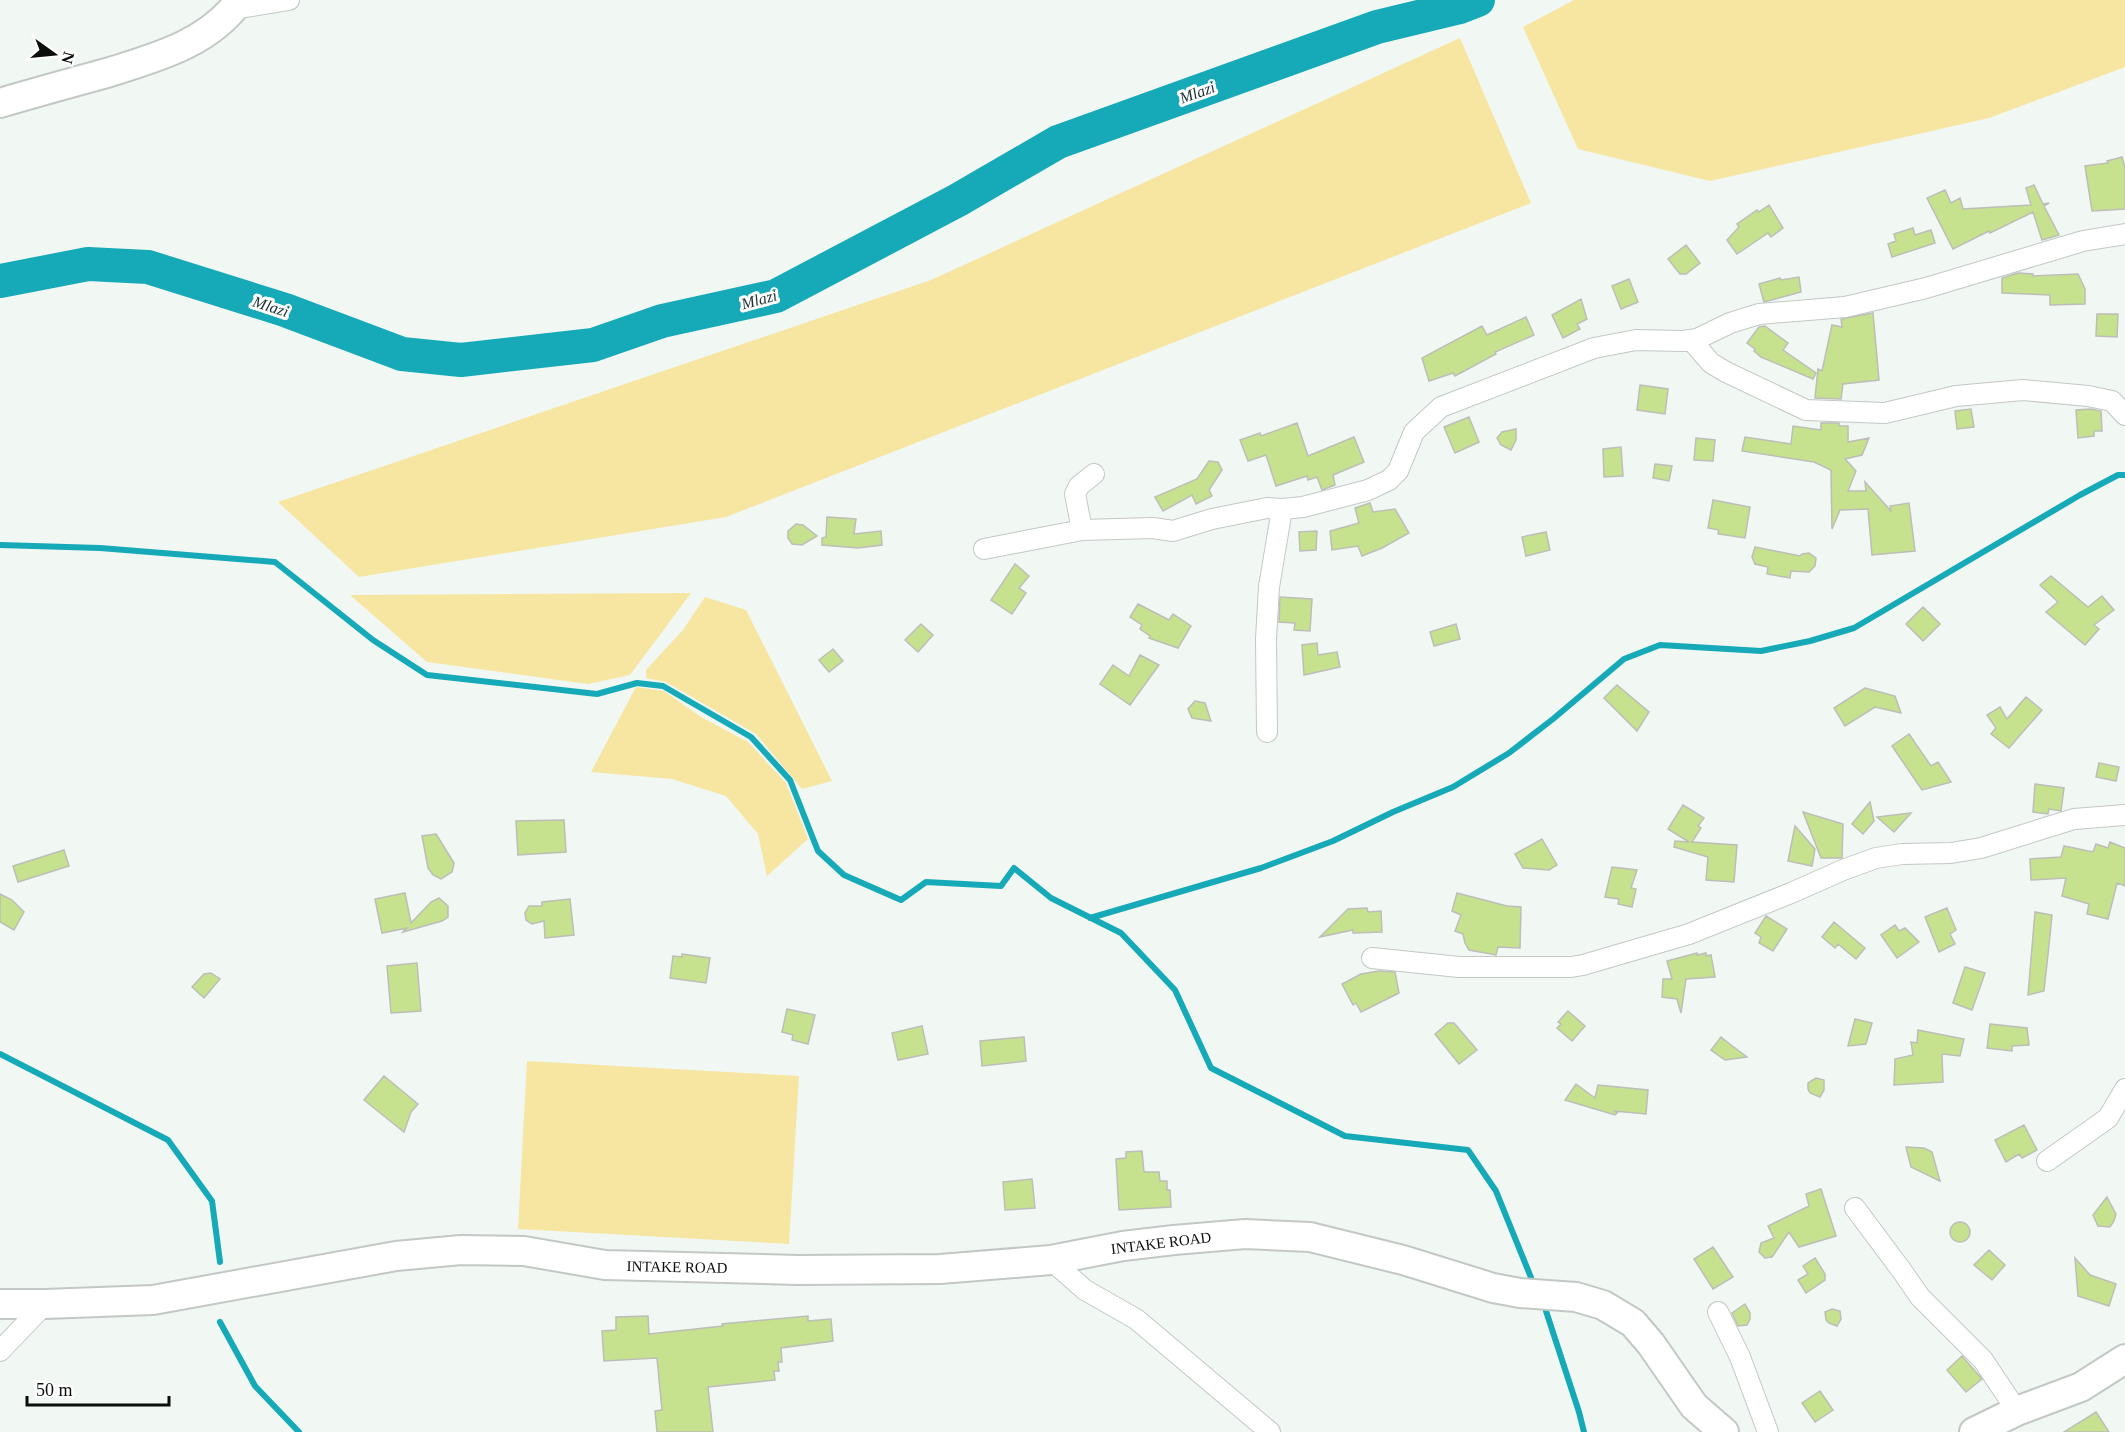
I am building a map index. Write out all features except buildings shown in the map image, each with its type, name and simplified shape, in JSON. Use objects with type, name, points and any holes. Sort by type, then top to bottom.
[{"type":"street","points":[[0,103],[159,58],[215,27],[236,5],[289,0]]},
{"type":"street","points":[[984,549],[1082,530],[1153,528],[1173,531],[1212,519],[1267,508],[1303,507],[1368,490],[1389,480],[1401,466],[1414,432],[1441,407],[1594,348],[1636,340],[1691,340],[1730,323],[1759,314],[1845,307],[1926,288],[2083,241],[2125,234]]},
{"type":"street","points":[[1691,340],[1712,363],[1726,372],[1806,410],[1886,413],[1956,396],[2023,390],[2088,396],[2112,401],[2125,415]]},
{"type":"street","points":[[1082,530],[1075,494],[1079,486],[1094,474]]},
{"type":"street","points":[[1267,732],[1269,587],[1282,509]]},
{"type":"street","points":[[1372,958],[1459,967],[1571,967],[1583,965],[1689,933],[1876,858],[1902,854],[1951,853],[1981,848],[2074,819],[2125,815]]},
{"type":"street","points":[[2048,1161],[2108,1118],[2125,1089]]},
{"type":"street","points":[[1855,1208],[1920,1297],[1983,1360],[2017,1412]]},
{"type":"street","name":"INTAKE ROAD","points":[[0,1304],[45,1305],[153,1300],[396,1256],[461,1250],[524,1251],[604,1265],[798,1270],[940,1269],[1050,1260],[1174,1239],[1245,1234],[1310,1238],[1403,1260],[1493,1288],[1520,1293],[1576,1297],[1603,1305],[1633,1323],[1651,1344],[1694,1406],[1724,1432]]},
{"type":"street","points":[[1050,1260],[1085,1290],[1136,1319],[1270,1432]]},
{"type":"street","points":[[0,1351],[45,1305]]},
{"type":"street","points":[[1718,1312],[1740,1357],[1768,1432]]},
{"type":"street","points":[[1974,1432],[2081,1387],[2125,1359]]},
{"type":"shaded area","points":[[1574,0],[2125,0],[2125,67],[1989,118],[1710,181],[1578,149],[1523,27]]},
{"type":"shaded area","points":[[1460,38],[1531,203],[726,517],[359,577],[278,502],[931,280]]},
{"type":"shaded area","points":[[691,593],[630,675],[588,684],[427,662],[350,595]]},
{"type":"shaded area","points":[[705,597],[746,610],[832,781],[802,789],[756,734],[666,682],[646,678],[646,670],[683,630]]},
{"type":"shaded area","points":[[636,687],[664,691],[701,717],[748,742],[786,783],[808,839],[767,876],[758,834],[726,796],[672,779],[591,772]]},
{"type":"shaded area","points":[[527,1061],[799,1076],[789,1244],[518,1229]]},
{"type":"waterway","name":"Mlazi","points":[[0,281],[88,264],[148,267],[285,310],[402,354],[461,360],[593,345],[662,321],[776,296],[958,200],[1058,142],[1377,27],[1460,7],[1478,0]]},
{"type":"waterway","points":[[1090,918],[1261,868],[1333,841],[1393,812],[1453,787],[1509,753],[1624,659],[1660,645],[1761,651],[1810,641],[1854,628],[2080,495],[2118,475],[2125,475]]},
{"type":"waterway","points":[[0,545],[100,548],[275,562],[373,640],[427,675],[597,694],[637,683],[663,686],[751,737],[790,780],[818,851],[844,875],[901,900],[926,882],[1001,886],[1014,868],[1051,898],[1121,933],[1175,990],[1211,1068],[1345,1136],[1468,1150],[1496,1191],[1532,1280]]},
{"type":"waterway","points":[[0,1054],[168,1140],[212,1201],[220,1262]]},
{"type":"waterway","points":[[1546,1311],[1584,1432]]},
{"type":"waterway","points":[[220,1322],[255,1386],[299,1432]]}]
